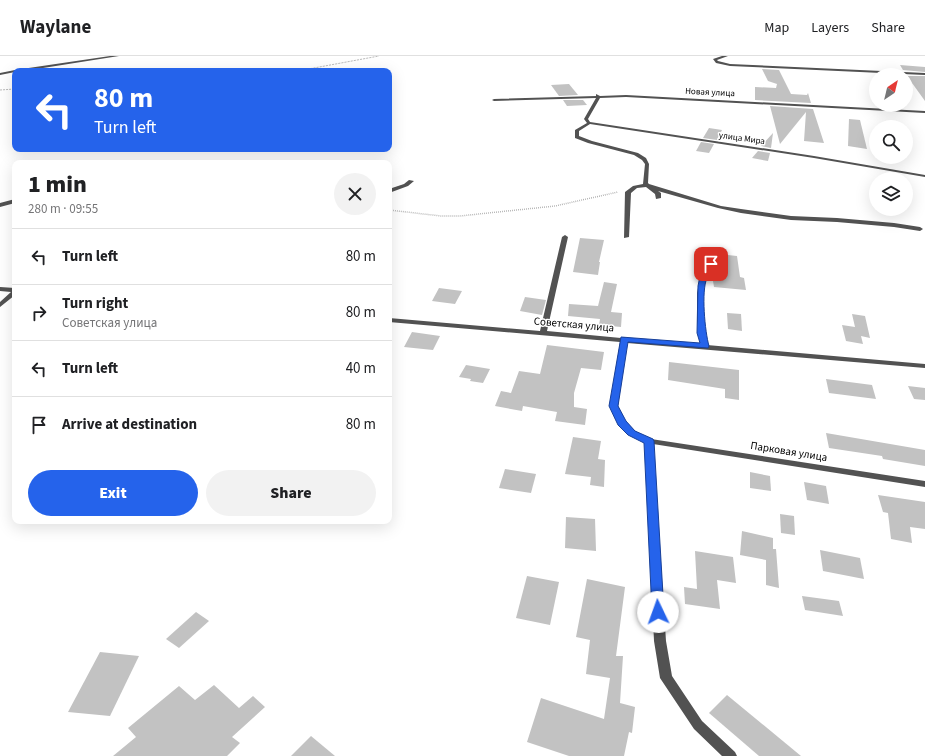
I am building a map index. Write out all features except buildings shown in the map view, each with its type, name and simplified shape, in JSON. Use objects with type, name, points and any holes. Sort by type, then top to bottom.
[{"type":"street","points":[[36,68],[117,56]]},
{"type":"street","points":[[726,56],[715,59],[717,62],[730,65],[925,74]]},
{"type":"street","points":[[0,74],[12,72]]},
{"type":"street","points":[[597,95],[599,97],[586,119],[589,123],[577,130],[577,137],[590,142],[631,152],[640,156],[647,164],[645,183],[658,193],[658,198]]},
{"type":"street","name":"Новая улица","points":[[494,100],[597,95],[655,96],[925,112]]},
{"type":"street","name":"улица Мира","points":[[589,123],[814,156],[925,176]]},
{"type":"street","points":[[392,190],[406,186],[411,181]]},
{"type":"street","points":[[626,237],[628,192],[635,187],[647,185],[720,207],[760,214],[837,220],[920,229]]},
{"type":"street","points":[[0,204],[12,202]]},
{"type":"street","points":[[543,332],[565,237]]},
{"type":"street","points":[[705,346],[701,333],[701,286],[704,276],[712,269],[711,264]]},
{"type":"street","points":[[0,289],[12,291]]},
{"type":"street","points":[[0,305],[12,294]]},
{"type":"street","name":"Советская улица","points":[[392,320],[925,366]]},
{"type":"street","name":"Парковая улица","points":[[624,339],[614,406],[622,423],[632,433],[649,441],[925,484]]},
{"type":"street","points":[[649,441],[660,641],[666,678],[698,725],[731,756]]},
{"type":"path","points":[[314,68],[379,56]]},
{"type":"path","points":[[0,90],[12,89]]},
{"type":"path","points":[[392,210],[441,216],[460,216],[555,206],[595,196],[622,191],[628,192]]},
{"type":"route","points":[[658,612],[649,441],[632,433],[622,423],[614,406],[624,339],[705,346],[701,333],[701,286],[704,276],[712,269],[711,264]]}]
